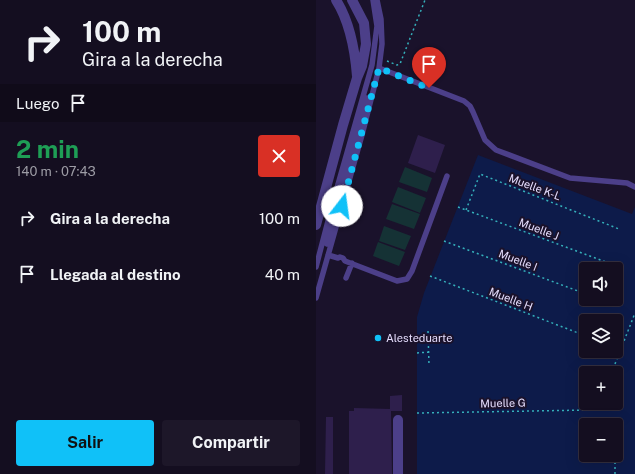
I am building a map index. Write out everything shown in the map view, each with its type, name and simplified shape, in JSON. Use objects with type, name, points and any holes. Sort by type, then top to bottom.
[{"type":"street","points":[[336,0],[343,11],[349,31],[356,61],[357,78]]},
{"type":"street","points":[[352,0],[362,18]]},
{"type":"street","points":[[316,225],[343,125],[362,66],[366,44],[365,31],[358,0]]},
{"type":"street","points":[[398,420],[398,474]]},
{"type":"lane","points":[[373,0],[377,26],[377,61],[379,68]]},
{"type":"lane","points":[[316,298],[362,135],[379,68],[382,44],[381,19],[377,0]]},
{"type":"lane","points":[[316,267],[338,184],[369,84],[377,26]]},
{"type":"lane","points":[[369,84],[379,68]]},
{"type":"lane","points":[[379,68],[464,101],[470,106],[485,140],[496,150],[570,178],[616,182],[635,187]]},
{"type":"lane","points":[[328,255],[343,258],[397,281],[407,279],[412,271],[447,176]]},
{"type":"lane","points":[[328,255],[327,245],[336,213],[333,202]]},
{"type":"lane","points":[[346,278],[352,263]]},
{"type":"path","points":[[401,61],[425,0]]},
{"type":"path","name":"Muelle K-L","points":[[466,210],[480,174],[620,229]]},
{"type":"path","name":"Muelle J","points":[[458,207],[606,262]]},
{"type":"path","name":"Muelle I","points":[[444,241],[579,291]]},
{"type":"path","name":"Muelle H","points":[[430,276],[579,333]]},
{"type":"path","points":[[615,364],[635,313]]},
{"type":"path","points":[[428,331],[429,365]]},
{"type":"path","points":[[417,353],[428,352]]},
{"type":"path","name":"Muelle G","points":[[417,412],[589,410]]},
{"type":"path","points":[[615,462],[615,474]]},
{"type":"green space","points":[[405,167],[432,178],[427,192],[399,182]]},
{"type":"green space","points":[[398,187],[426,198],[420,213],[392,202]]},
{"type":"green space","points":[[392,204],[420,214],[414,229],[386,219]]},
{"type":"green space","points":[[384,226],[411,236],[405,250],[379,241]]},
{"type":"green space","points":[[378,242],[405,252],[399,266],[373,256]]},
{"type":"water","points":[[478,155],[632,214],[635,207],[635,474],[417,474],[417,317],[424,293]]},
{"type":"building","points":[[418,135],[445,145],[435,173],[408,163]]},
{"type":"building","points":[[402,395],[402,411],[391,411],[392,474],[349,474],[349,411],[354,411],[354,408],[390,409],[390,396]]},
{"type":"building","points":[[326,417],[333,417],[333,474],[325,474]]},
{"type":"place","name":"Alesteduarte","points":[[378,338]]},
{"type":"route","points":[[342,206],[379,68],[429,88]]}]
